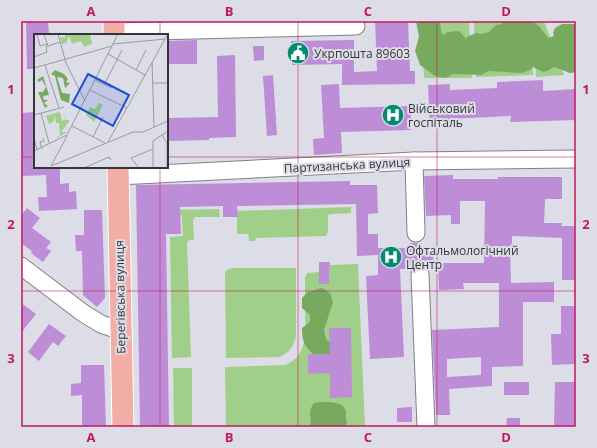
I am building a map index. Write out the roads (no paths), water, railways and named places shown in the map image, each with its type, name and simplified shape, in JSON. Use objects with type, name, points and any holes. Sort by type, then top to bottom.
[{"type":"main road","name":"Берегівська вулиця","points":[[118,171],[123,427]]},
{"type":"street","points":[[114,30],[248,25],[356,26]]},
{"type":"street","name":"Партизанська вулиця","points":[[118,171],[414,161],[576,159]]},
{"type":"street","points":[[414,161],[416,233]]},
{"type":"street","points":[[21,266],[83,313],[101,324],[121,331]]},
{"type":"street","points":[[420,274],[426,427]]},
{"type":"place","name":"Укрпошта 89603","points":[[298,53]]},
{"type":"place","name":"Військовий госпіталь","points":[[393,115]]},
{"type":"place","name":"Офтальмологічний Центр","points":[[391,257]]}]
